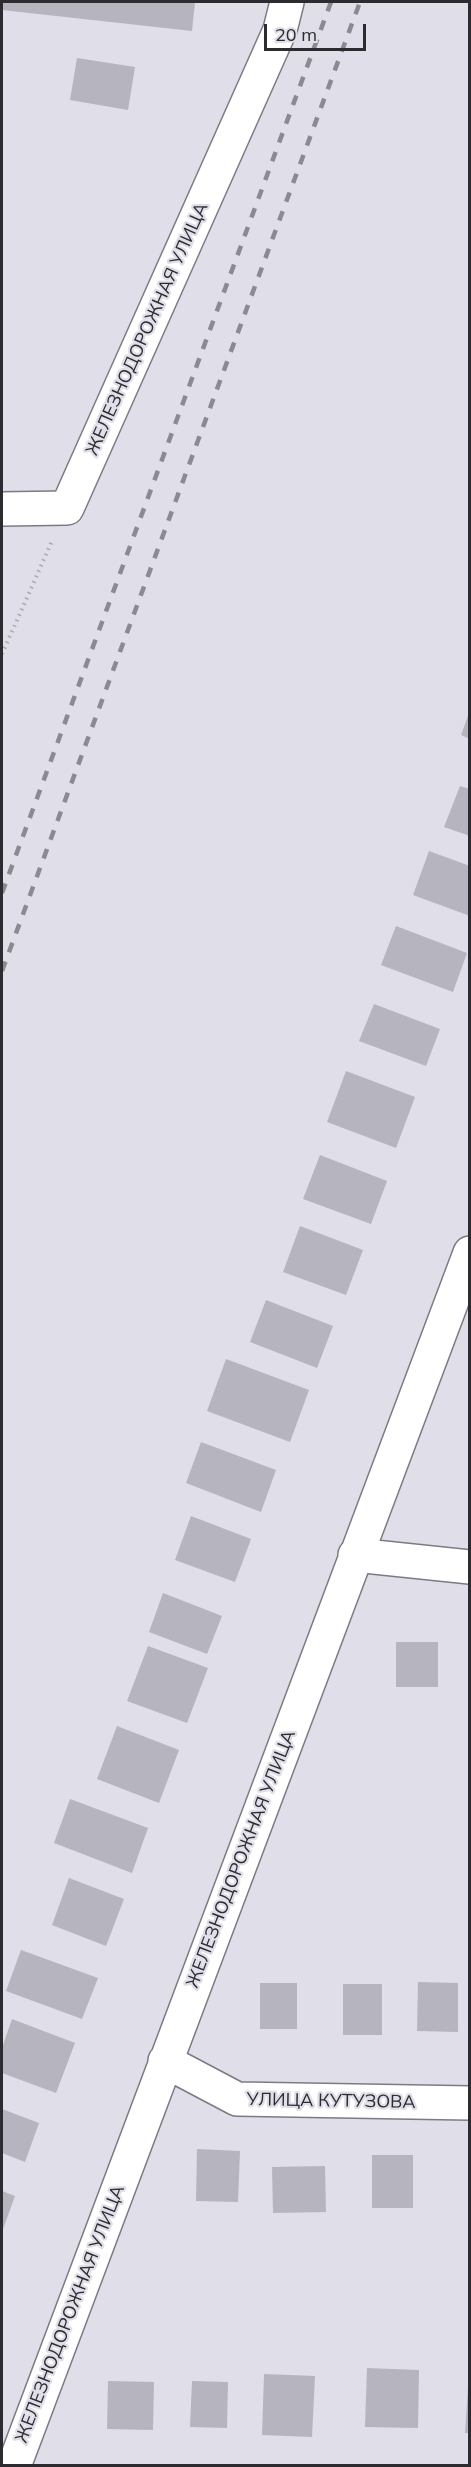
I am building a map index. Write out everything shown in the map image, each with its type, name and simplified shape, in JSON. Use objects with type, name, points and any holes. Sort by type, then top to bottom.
[{"type":"street","name":"ЖЕЛЕЗНОДОРОЖНАЯ УЛИЦА","points":[[67,508],[280,30],[287,2]]},
{"type":"street","points":[[2,509],[67,508]]},
{"type":"street","name":"ЖЕЛЕЗНОДОРОЖНАЯ УЛИЦА","points":[[14,2466],[470,1253]]},
{"type":"street","points":[[355,1555],[470,1567]]},
{"type":"street","name":"УЛИЦА КУТУЗОВА","points":[[165,2061],[237,2099],[470,2103]]},
{"type":"path","points":[[2,654],[67,508]]},
{"type":"building","points":[[2,2],[195,2],[192,31],[2,10]]},
{"type":"building","points":[[77,58],[135,67],[128,110],[70,100]]},
{"type":"building","points":[[470,713],[470,739],[461,735]]},
{"type":"building","points":[[460,786],[470,789],[470,836],[444,827]]},
{"type":"building","points":[[429,851],[470,866],[470,916],[413,895]]},
{"type":"building","points":[[396,926],[467,953],[453,992],[381,965]]},
{"type":"building","points":[[374,1004],[440,1029],[426,1066],[359,1041]]},
{"type":"building","points":[[346,1071],[415,1097],[396,1148],[327,1122]]},
{"type":"building","points":[[320,1155],[387,1181],[371,1224],[303,1199]]},
{"type":"building","points":[[300,1226],[363,1250],[346,1295],[283,1272]]},
{"type":"building","points":[[266,1300],[333,1326],[317,1368],[250,1342]]},
{"type":"building","points":[[226,1359],[309,1390],[290,1442],[207,1411]]},
{"type":"building","points":[[201,1442],[276,1470],[261,1512],[186,1483]]},
{"type":"building","points":[[191,1516],[251,1539],[235,1582],[175,1560]]},
{"type":"building","points":[[163,1593],[222,1616],[207,1654],[149,1632]]},
{"type":"building","points":[[396,1642],[438,1642],[438,1687],[396,1687]]},
{"type":"building","points":[[148,1646],[208,1668],[187,1723],[127,1701]]},
{"type":"building","points":[[117,1726],[179,1750],[159,1803],[97,1779]]},
{"type":"building","points":[[70,1799],[148,1828],[132,1873],[54,1843]]},
{"type":"building","points":[[69,1878],[124,1899],[106,1946],[52,1925]]},
{"type":"building","points":[[21,1950],[98,1978],[82,2019],[6,1991]]},
{"type":"building","points":[[418,1982],[458,1983],[458,2032],[417,2031]]},
{"type":"building","points":[[260,1983],[297,1983],[297,2029],[260,2029]]},
{"type":"building","points":[[343,1984],[382,1984],[382,2035],[343,2035]]},
{"type":"building","points":[[12,2019],[75,2043],[56,2093],[2,2073],[2,2048]]},
{"type":"building","points":[[2,2109],[39,2123],[25,2162],[2,2153]]},
{"type":"building","points":[[197,2149],[240,2151],[238,2202],[196,2201]]},
{"type":"building","points":[[372,2155],[413,2155],[413,2208],[372,2208]]},
{"type":"building","points":[[325,2166],[326,2212],[273,2213],[272,2167]]},
{"type":"building","points":[[2,2191],[15,2196],[2,2232]]},
{"type":"building","points":[[367,2368],[419,2370],[418,2428],[365,2427]]},
{"type":"building","points":[[264,2374],[315,2376],[312,2437],[262,2435]]},
{"type":"building","points":[[108,2381],[154,2382],[153,2430],[107,2429]]},
{"type":"building","points":[[192,2381],[228,2382],[227,2428],[190,2427]]},
{"type":"building","points":[[468,2388],[470,2388],[470,2433],[465,2433]]},
{"type":"railway","points":[[2,893],[331,2]]},
{"type":"railway","points":[[2,971],[360,2]]}]
